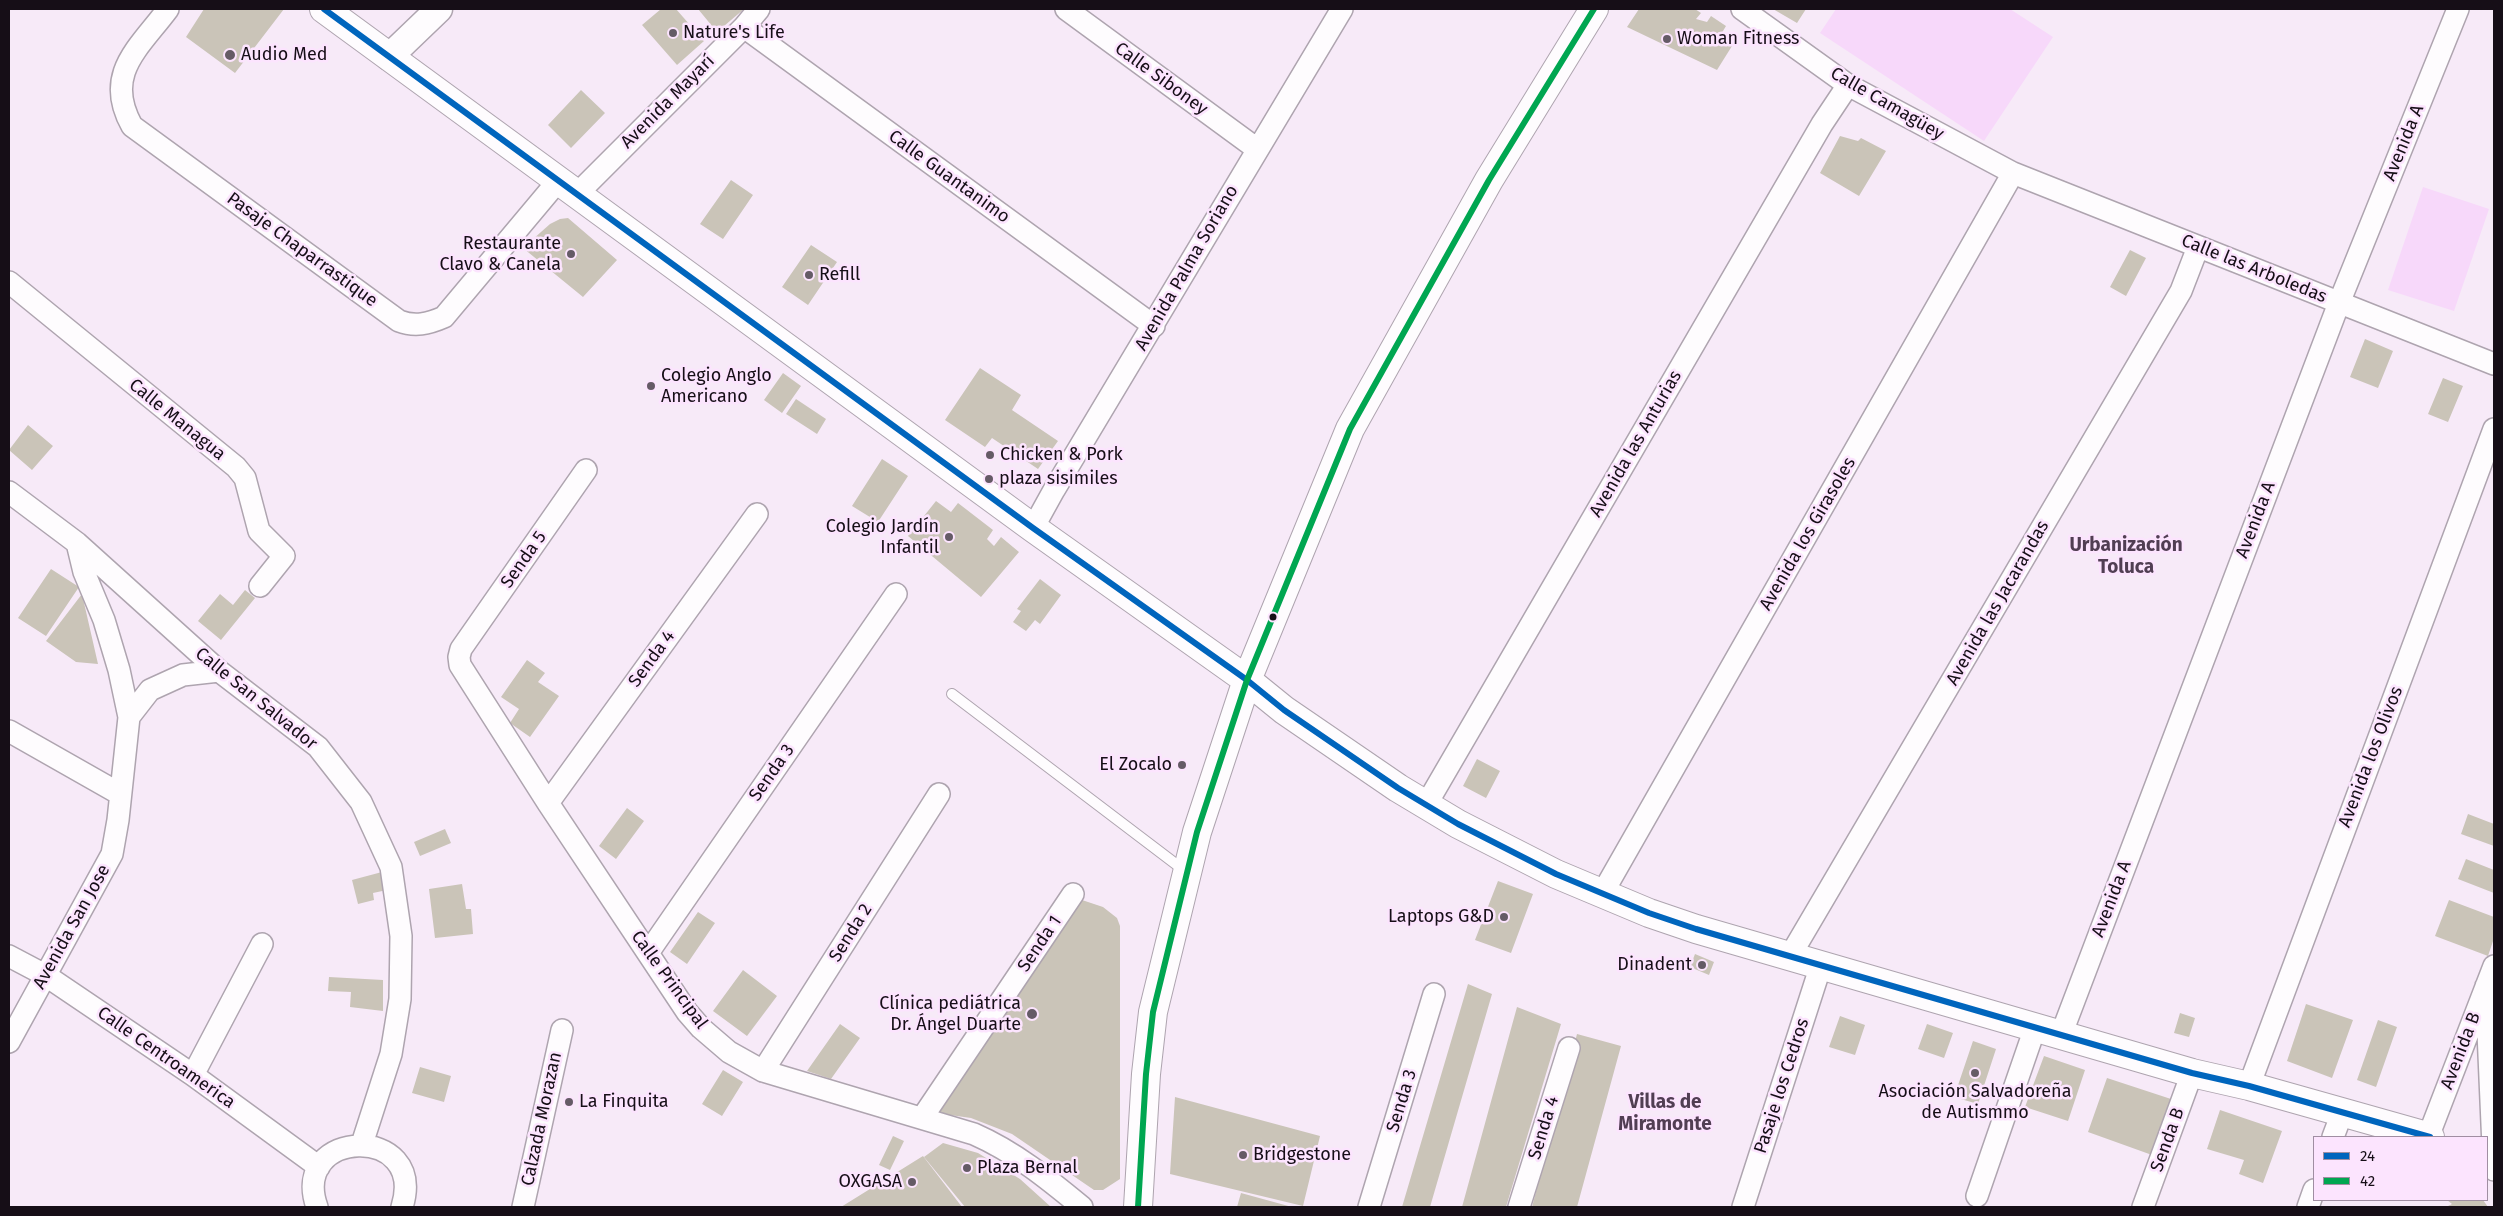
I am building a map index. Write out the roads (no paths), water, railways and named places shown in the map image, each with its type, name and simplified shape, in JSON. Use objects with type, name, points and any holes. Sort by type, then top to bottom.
[{"type":"main road","points":[[324,9],[1033,528],[1246,680],[1284,710],[1426,805],[1524,859],[1649,914],[2192,1073],[2249,1086],[2338,1125],[2421,1136]]},
{"type":"main road","points":[[1138,1207],[1146,1074],[1153,1012],[1186,871],[1246,680],[1350,430],[1489,180],[1594,9]]},
{"type":"street","name":"Pasaje Chaparrastique","points":[[168,9],[123,69],[120,96],[132,126],[399,321],[409,325],[421,325],[444,317],[567,188]]},
{"type":"street","points":[[389,57],[439,9]]},
{"type":"street","name":"Avenida Mayarí","points":[[567,188],[744,27],[759,9]]},
{"type":"street","name":"Calle Siboney","points":[[1066,9],[1257,149]]},
{"type":"street","name":"Avenida Palma Soriano","points":[[1033,528],[1342,9]]},
{"type":"street","name":"Calle Camagüey","points":[[1742,9],[1848,85],[2013,173]]},
{"type":"street","name":"Avenida A","points":[[1977,1196],[2048,1031],[2458,9]]},
{"type":"street","name":"Calle Guantanimo","points":[[744,27],[1154,326]]},
{"type":"street","name":"Avenida las Anturias","points":[[1426,805],[1822,124],[1848,85]]},
{"type":"street","name":"Calle las Arboledas","points":[[2013,173],[2494,364]]},
{"type":"street","name":"Avenida los Girasoles","points":[[1602,894],[1989,219],[2013,173]]},
{"type":"street","name":"Avenida las Jacarandas","points":[[1790,956],[2181,291],[2198,247]]},
{"type":"street","name":"Calle Managua","points":[[9,282],[236,467],[245,478],[259,530],[284,556],[260,586]]},
{"type":"street","name":"Avenida los Olivos","points":[[2249,1086],[2494,429]]},
{"type":"street","name":"Senda 5","points":[[461,649],[586,470]]},
{"type":"street","name":"Calle San Salvador","points":[[9,492],[78,543],[219,671],[318,747],[361,802],[391,867],[401,936],[400,998],[391,1054],[362,1144]]},
{"type":"street","name":"Senda 4","points":[[548,803],[757,514]]},
{"type":"street","name":"Avenida San Jose","points":[[9,1042],[88,901],[112,854],[129,717],[107,628],[84,572],[78,543]]},
{"type":"street","name":"Senda 3","points":[[648,953],[896,594]]},
{"type":"street","name":"Calle Principal","points":[[461,649],[460,665],[548,803],[687,1012],[701,1028],[729,1052],[763,1071],[974,1134],[1002,1147],[1047,1178],[1082,1207]]},
{"type":"street","points":[[129,717],[150,690],[183,675],[219,671]]},
{"type":"street","points":[[9,731],[120,794]]},
{"type":"street","name":"Senda 2","points":[[763,1071],[939,794]]},
{"type":"street","name":"Senda 1","points":[[922,1118],[1073,894]]},
{"type":"street","points":[[193,1075],[262,944]]},
{"type":"street","name":"Calle Centroamerica","points":[[9,956],[45,975],[193,1075],[319,1167]]},
{"type":"street","name":"Pasaje los Cedros","points":[[1742,1207],[1821,965]]},
{"type":"street","name":"Avenida B","points":[[2429,1136],[2494,966]]},
{"type":"street","points":[[2486,986],[2492,1158]]},
{"type":"street","name":"Senda 3","points":[[1369,1207],[1434,994]]},
{"type":"street","name":"Calzada Morazan","points":[[522,1207],[562,1030]]},
{"type":"street","name":"Senda 4","points":[[1519,1207],[1569,1048]]},
{"type":"street","name":"Senda B","points":[[2143,1207],[2192,1073]]},
{"type":"street","points":[[316,1207],[313,1186],[319,1167],[338,1150],[362,1144],[383,1151],[398,1165],[406,1186],[402,1207]]},
{"type":"street","points":[[2308,1207],[2313,1193]]},
{"type":"lane","points":[[952,694],[1186,871]]},
{"type":"place","name":"Nature's Life","points":[[673,33]]},
{"type":"place","name":"Woman Fitness","points":[[1667,39]]},
{"type":"place","name":"Audio Med","points":[[230,55]]},
{"type":"place","name":"Restaurante Clavo & Canela","points":[[571,254]]},
{"type":"place","name":"Refill","points":[[809,275]]},
{"type":"place","name":"Colegio Anglo Americano","points":[[651,386]]},
{"type":"place","name":"Chicken & Pork","points":[[990,455]]},
{"type":"place","name":"plaza sisimiles","points":[[989,479]]},
{"type":"place","name":"Colegio Jardín Infantil","points":[[949,537]]},
{"type":"place","name":"El Zocalo","points":[[1182,765]]},
{"type":"place","name":"Laptops G&D","points":[[1504,917]]},
{"type":"place","name":"Dinadent","points":[[1702,965]]},
{"type":"place","name":"Clínica pediátrica Dr. Ángel Duarte","points":[[1032,1014]]},
{"type":"place","name":"Asociación Salvadoreña de Autismmo","points":[[1975,1073]]},
{"type":"place","name":"La Finquita","points":[[569,1102]]},
{"type":"place","name":"Bridgestone","points":[[1243,1155]]},
{"type":"place","name":"Plaza Bernal","points":[[967,1168]]},
{"type":"place","name":"OXGASA","points":[[912,1182]]},
{"type":"district","name":"Urbanización Toluca","points":[[2126,557]]},
{"type":"district","name":"Villas de Miramonte","points":[[1665,1114]]}]
